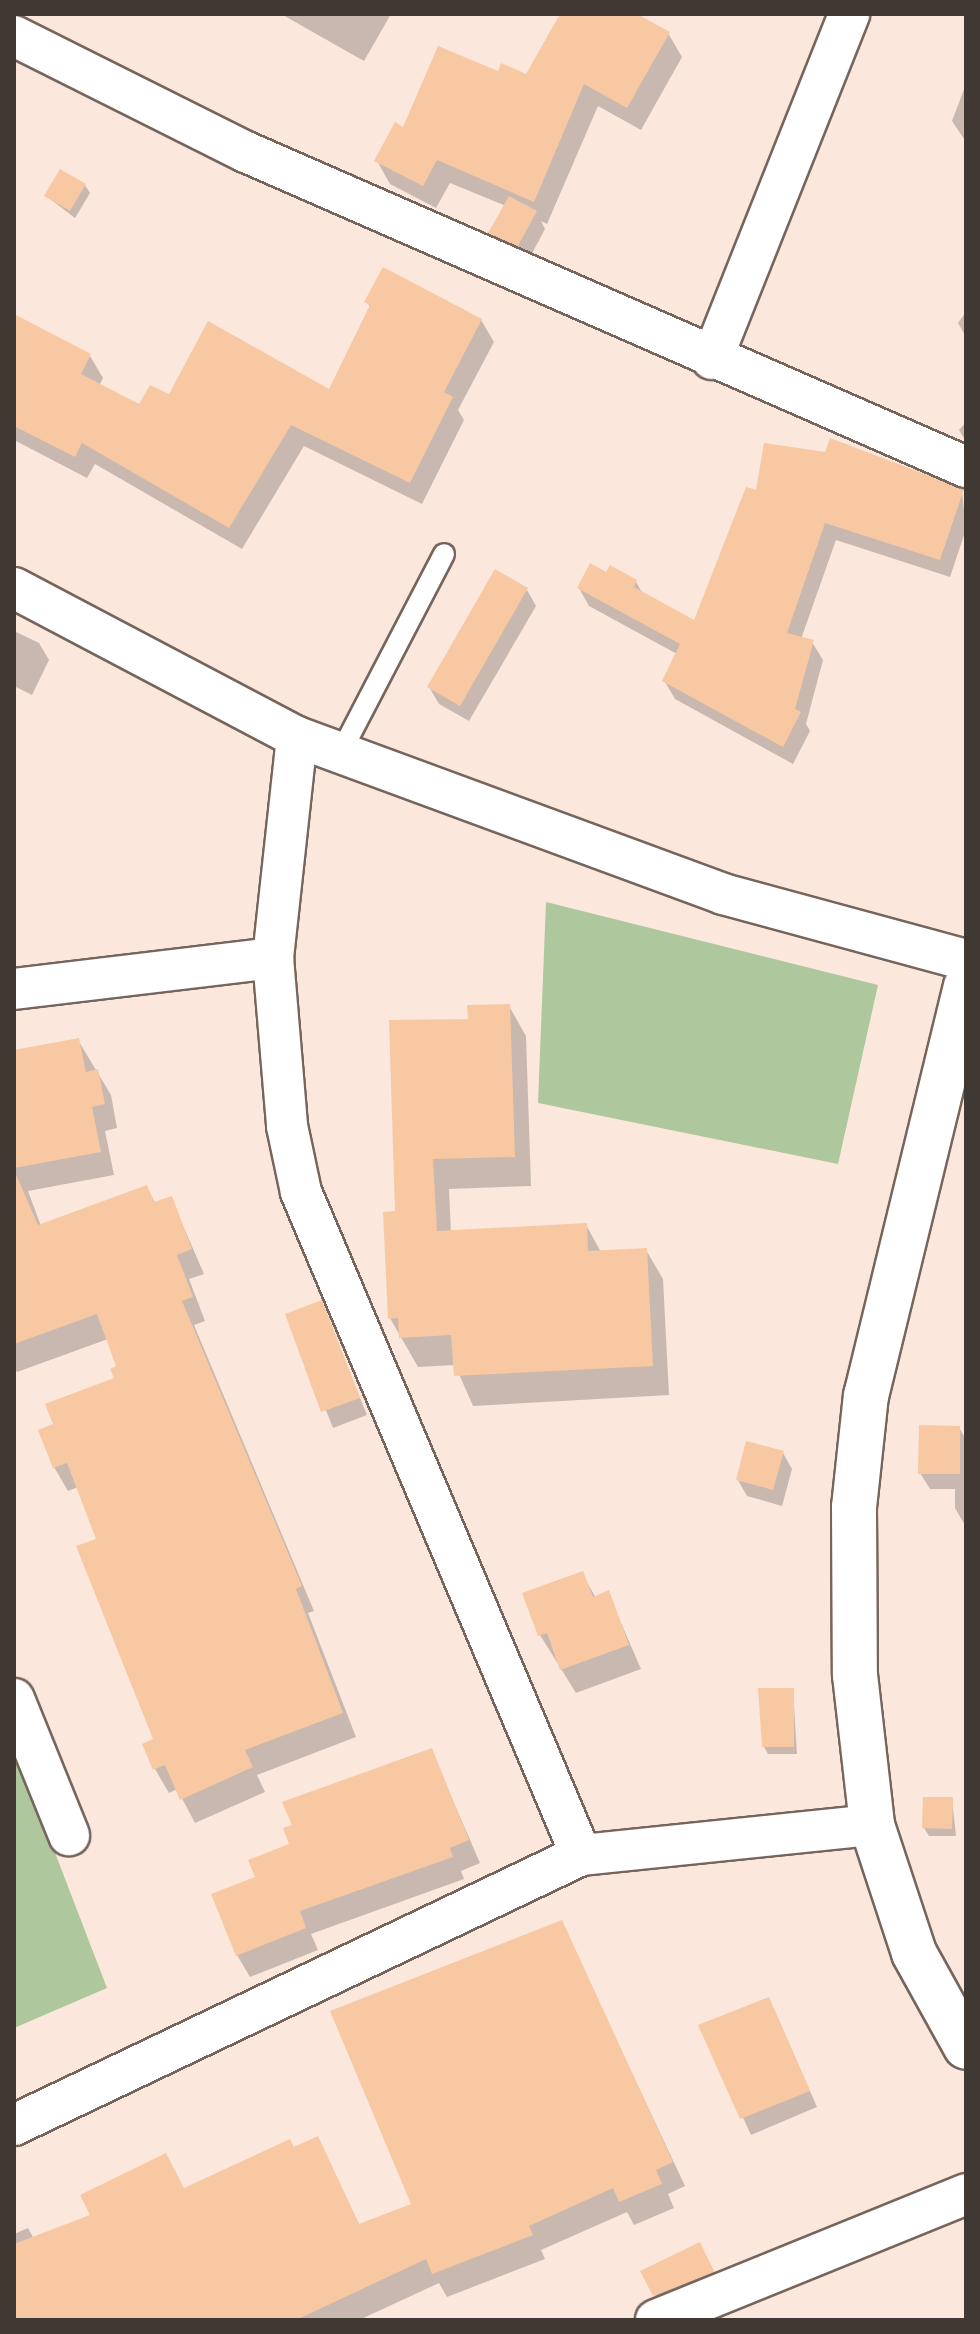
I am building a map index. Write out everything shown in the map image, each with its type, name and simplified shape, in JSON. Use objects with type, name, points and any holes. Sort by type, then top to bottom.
[{"type":"street","points":[[712,359],[849,14]]},
{"type":"street","points":[[14,36],[246,152],[712,359],[966,467]]},
{"type":"street","points":[[14,588],[297,737],[723,894],[966,960]]},
{"type":"street","points":[[297,737],[273,958],[287,1126],[301,1192],[581,1855]]},
{"type":"street","points":[[14,989],[273,958]]},
{"type":"street","points":[[966,986],[866,1395],[857,1479],[855,1675],[872,1825],[914,1953],[966,2047]]},
{"type":"street","points":[[14,1699],[69,1835]]},
{"type":"street","points":[[14,2125],[581,1855],[872,1825]]},
{"type":"street","points":[[656,2320],[966,2194]]},
{"type":"lane","points":[[341,752],[444,554]]},
{"type":"green space","points":[[546,902],[878,985],[838,1164],[538,1103]]},
{"type":"green space","points":[[14,1746],[107,1988],[14,2028]]},
{"type":"building","points":[[560,14],[637,14],[670,32],[627,108],[584,84],[534,202],[437,160],[423,186],[374,161],[395,122],[403,127],[438,46],[498,71],[501,63],[526,74]]},
{"type":"building","points":[[60,169],[86,184],[70,211],[44,196]]},
{"type":"building","points":[[509,196],[537,211],[518,246],[488,233]]},
{"type":"building","points":[[383,267],[482,319],[444,392],[453,397],[410,483],[291,425],[229,528],[82,443],[75,457],[14,426],[14,314],[91,354],[81,374],[139,404],[150,385],[169,394],[208,321],[329,389],[370,305],[364,302]]},
{"type":"building","points":[[830,438],[964,489],[940,560],[825,523],[787,633],[814,640],[795,709],[801,712],[783,747],[662,681],[680,644],[577,588],[590,563],[606,572],[610,565],[637,580],[634,587],[694,620],[746,487],[756,490],[764,443],[825,452]]},
{"type":"building","points":[[495,569],[528,588],[460,706],[427,687]]},
{"type":"building","points":[[510,1004],[515,1157],[433,1159],[437,1231],[587,1223],[588,1251],[647,1248],[653,1366],[454,1376],[451,1335],[399,1338],[398,1318],[388,1319],[383,1212],[395,1211],[389,1020],[468,1019],[467,1005]]},
{"type":"building","points":[[79,1038],[86,1072],[98,1069],[105,1104],[92,1107],[101,1152],[14,1168],[14,1050]]},
{"type":"building","points":[[14,1170],[38,1225],[147,1185],[154,1202],[172,1196],[192,1249],[177,1255],[193,1297],[182,1301],[302,1586],[296,1589],[343,1713],[245,1750],[253,1767],[180,1800],[165,1765],[153,1770],[142,1744],[153,1739],[76,1546],[96,1539],[67,1463],[53,1468],[38,1430],[53,1424],[45,1404],[114,1378],[110,1369],[116,1366],[97,1314],[14,1344]]},
{"type":"building","points":[[322,1300],[360,1398],[321,1412],[285,1314]]},
{"type":"building","points":[[919,1425],[960,1426],[960,1474],[918,1474]]},
{"type":"building","points":[[746,1441],[784,1451],[773,1490],[736,1480]]},
{"type":"building","points":[[583,1571],[593,1597],[609,1590],[629,1645],[560,1670],[547,1633],[538,1636],[522,1593]]},
{"type":"building","points":[[758,1688],[794,1688],[794,1747],[762,1747]]},
{"type":"building","points":[[432,1748],[469,1840],[450,1848],[453,1857],[300,1911],[306,1928],[236,1956],[211,1894],[255,1877],[248,1860],[289,1844],[283,1828],[292,1825],[282,1802]]},
{"type":"building","points":[[923,1797],[953,1797],[952,1829],[922,1828]]},
{"type":"building","points":[[562,1920],[673,2162],[656,2170],[662,2184],[619,2202],[613,2188],[529,2226],[533,2235],[432,2274],[426,2259],[296,2320],[14,2320],[14,2244],[90,2215],[80,2195],[166,2153],[184,2188],[290,2139],[294,2147],[318,2136],[359,2224],[411,2204],[330,2011]]},
{"type":"building","points":[[769,1997],[810,2091],[740,2119],[698,2025]]},
{"type":"building","points":[[700,2242],[714,2272],[653,2296],[640,2271]]}]
